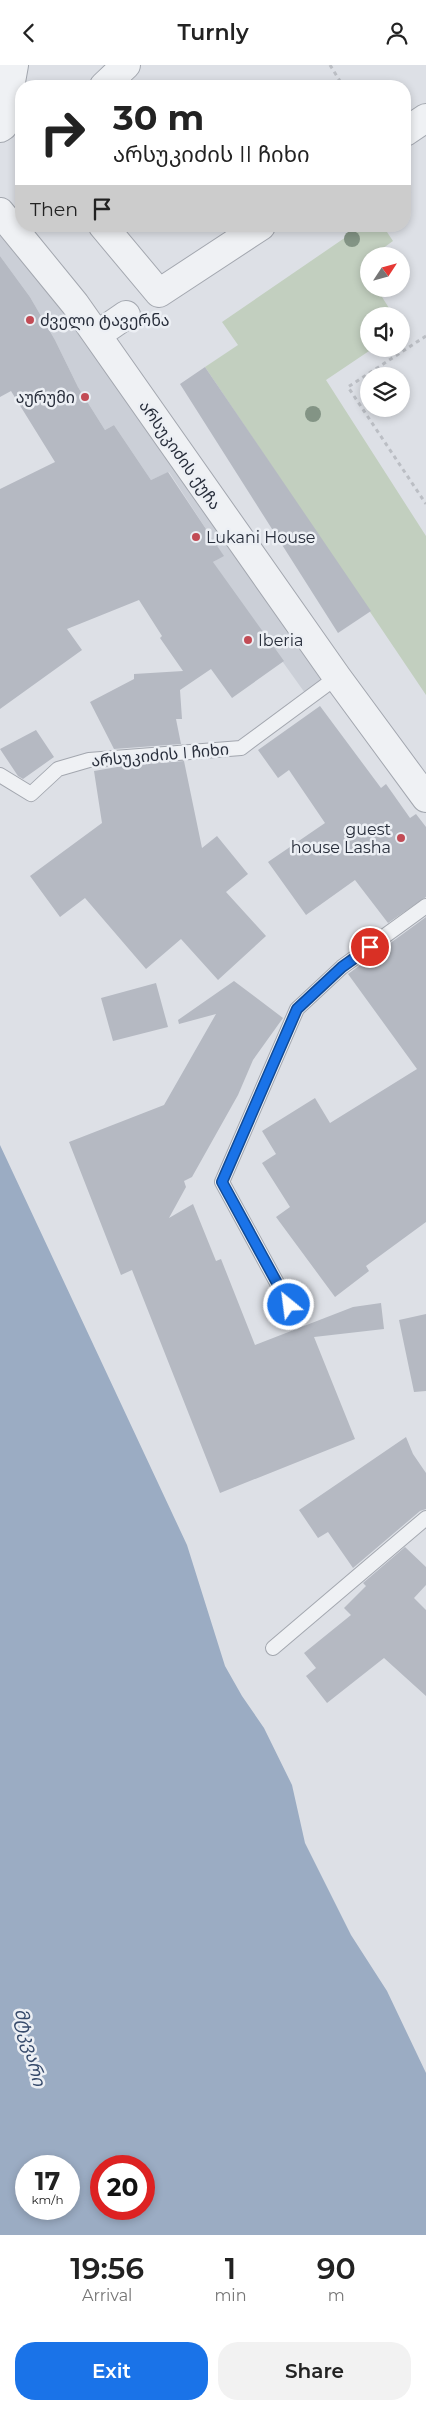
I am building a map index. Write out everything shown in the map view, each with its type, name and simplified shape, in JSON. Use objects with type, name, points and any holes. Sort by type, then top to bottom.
[{"type":"street","points":[[1,127],[14,65]]},
{"type":"street","points":[[110,80],[126,65]]},
{"type":"street","points":[[411,128],[426,118]]},
{"type":"street","name":"არსუკიძის ქუჩა","points":[[0,212],[15,228]]},
{"type":"street","name":"არსუკიძის ქუჩა","points":[[18,232],[70,297],[337,677],[426,798]]},
{"type":"street","points":[[108,232],[159,293]]},
{"type":"street","points":[[97,335],[252,232]]},
{"type":"lane","name":"არსუკიძის I ჩიხი","points":[[0,775],[31,794],[58,769],[89,760],[241,747],[337,677]]},
{"type":"lane","points":[[289,1305],[222,1182],[297,1009],[342,967],[426,906]]},
{"type":"lane","points":[[273,1648],[426,1518]]},
{"type":"path","points":[[330,65],[339,80]]},
{"type":"path","points":[[426,337],[348,387],[426,504]]},
{"type":"shaded area","points":[[0,225],[47,278],[131,408],[323,679],[305,693],[212,563],[223,555],[169,472],[151,480],[114,425],[105,430],[78,387],[55,340],[30,297],[0,256]]},
{"type":"green space","points":[[353,232],[387,232],[393,241],[385,247],[360,247],[360,297],[382,297],[388,307],[360,307],[360,357],[326,380],[426,536],[426,695],[205,367],[238,345],[222,322]]},
{"type":"water","name":"მტკვარი","points":[[0,1145],[187,1545],[225,1666],[242,1696],[264,1728],[292,1785],[305,1843],[351,1935],[387,1991],[426,2073],[426,2235],[0,2235]]},
{"type":"building","points":[[0,256],[30,297],[55,340],[78,387],[105,430],[114,425],[151,480],[168,472],[224,556],[213,562],[284,661],[232,698],[211,669],[180,690],[182,719],[176,719],[181,744],[114,749],[90,702],[134,679],[134,674],[183,671],[160,638],[162,636],[139,600],[67,629],[82,650],[0,709],[0,489],[55,462],[11,391],[0,397]]},
{"type":"building","points":[[205,367],[371,611],[338,633],[180,384]]},
{"type":"building","points":[[320,706],[381,788],[386,784],[410,818],[416,814],[426,827],[426,897],[388,923],[355,880],[306,915],[268,862],[325,823],[289,770],[278,778],[258,750]]},
{"type":"building","points":[[36,730],[54,757],[23,779],[18,776],[0,749]]},
{"type":"building","points":[[184,761],[202,848],[217,836],[248,874],[226,892],[266,936],[218,980],[181,939],[146,969],[85,898],[60,917],[30,876],[102,823],[94,771],[123,766]]},
{"type":"building","points":[[426,917],[426,1222],[366,1266],[369,1271],[335,1297],[276,1217],[290,1207],[262,1163],[276,1154],[262,1131],[315,1098],[330,1123],[417,1069],[348,974]]},
{"type":"building","points":[[234,981],[283,1018],[253,1060],[238,1095],[192,1177],[184,1181],[186,1187],[169,1218],[193,1204],[216,1261],[221,1259],[255,1345],[353,1307],[381,1303],[384,1329],[314,1337],[355,1439],[220,1493],[132,1270],[121,1275],[69,1142],[164,1105],[216,1014],[179,1024],[178,1020]]},
{"type":"building","points":[[156,983],[168,1027],[113,1041],[101,998]]},
{"type":"building","points":[[426,1314],[426,1391],[414,1392],[399,1320]]},
{"type":"building","points":[[406,1437],[413,1454],[426,1473],[426,1509],[420,1511],[353,1568],[328,1532],[318,1538],[299,1510]]},
{"type":"building","points":[[405,1547],[426,1567],[426,1585],[414,1598],[426,1610],[426,1696],[384,1658],[327,1703],[306,1676],[316,1668],[304,1653],[351,1615],[344,1608],[366,1586],[363,1583]]},
{"type":"place","name":"ძველი ტავერნა","points":[[30,320]]},
{"type":"place","name":"აურუმი","points":[[85,397]]},
{"type":"place","name":"Lukani House","points":[[196,537]]},
{"type":"place","name":"Iberia","points":[[248,640]]},
{"type":"place","name":"guest house Lasha","points":[[401,838]]},
{"type":"route","points":[[289,1305],[222,1182],[297,1009],[342,967],[370,947]]}]
